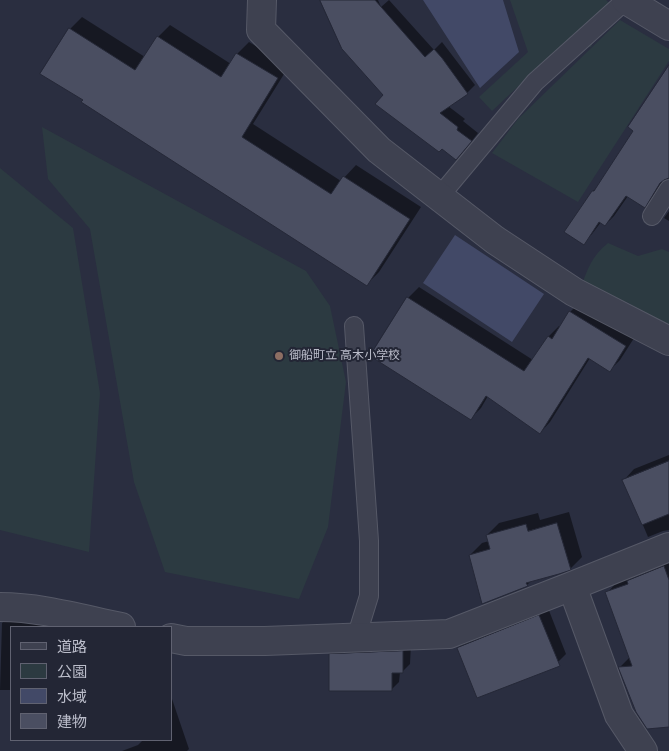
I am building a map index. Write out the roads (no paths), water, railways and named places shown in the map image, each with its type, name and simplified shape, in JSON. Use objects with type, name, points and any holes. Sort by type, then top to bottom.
[{"type":"street","points":[[262,0],[261,30],[379,150],[496,240],[574,292],[669,341]]},
{"type":"street","points":[[626,0],[669,26]]},
{"type":"street","points":[[172,638],[186,641],[265,641],[449,634],[669,547]]},
{"type":"street","points":[[572,586],[619,715],[642,751]]},
{"type":"street","points":[[0,607],[14,607],[59,614],[116,626]]},
{"type":"lane","points":[[439,197],[535,82],[626,0]]},
{"type":"lane","points":[[652,216],[669,189]]},
{"type":"lane","points":[[354,326],[369,541],[369,596],[356,638]]},
{"type":"water","points":[[423,0],[503,0],[519,52],[480,88]]},
{"type":"water","points":[[455,235],[544,294],[512,342],[423,283]]},
{"type":"place","name":"御船町立 高木小学校","points":[[279,356]]}]
